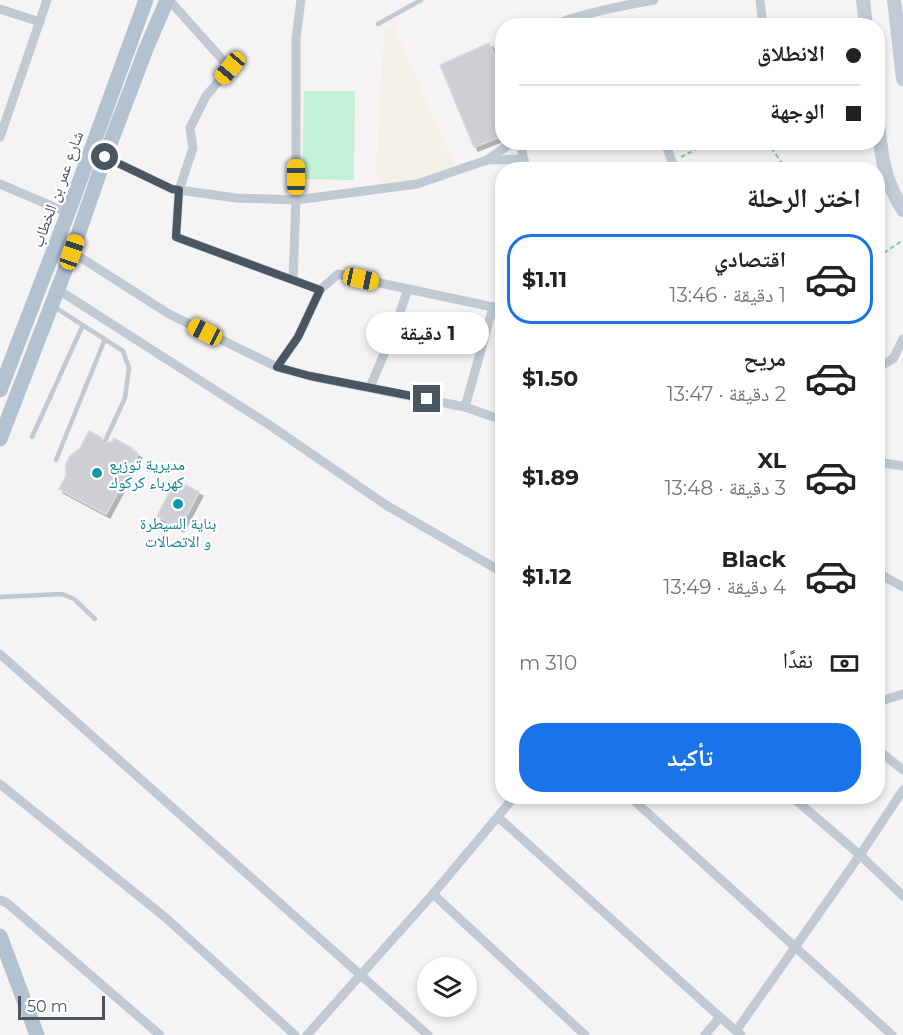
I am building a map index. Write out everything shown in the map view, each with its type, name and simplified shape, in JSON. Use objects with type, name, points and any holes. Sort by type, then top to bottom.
[{"type":"main road","name":"شارع عمر بن الخطاب","points":[[0,390],[146,0]]},
{"type":"main road","name":"شارع عمر بن الخطاب","points":[[0,439],[72,252],[146,49],[168,0]]},
{"type":"main road","points":[[0,936],[37,1035]]},
{"type":"main road","points":[[0,962],[28,1035]]},
{"type":"street","points":[[0,137],[48,0]]},
{"type":"street","points":[[168,0],[230,68],[206,96],[190,128],[194,148],[179,190],[176,237],[320,290]]},
{"type":"street","points":[[293,280],[296,200],[296,38],[301,0]]},
{"type":"street","points":[[578,18],[623,5],[654,0]]},
{"type":"street","points":[[760,0],[762,18]]},
{"type":"street","points":[[863,0],[865,18]]},
{"type":"street","points":[[894,0],[899,21],[903,79]]},
{"type":"street","points":[[0,9],[40,22]]},
{"type":"street","points":[[105,157],[172,189],[236,198],[296,200],[417,184],[487,160],[501,150]]},
{"type":"street","points":[[522,150],[525,162]]},
{"type":"street","points":[[487,160],[524,159]]},
{"type":"street","points":[[885,172],[903,210]]},
{"type":"street","points":[[0,184],[68,213]]},
{"type":"street","points":[[72,252],[168,314],[277,367],[310,376],[465,407],[495,418]]},
{"type":"street","points":[[277,367],[298,337],[320,290],[338,274],[495,307]]},
{"type":"street","points":[[57,289],[268,424],[386,505],[495,568]]},
{"type":"street","points":[[370,387],[393,333],[408,289]]},
{"type":"street","points":[[465,407],[495,317]]},
{"type":"street","points":[[885,363],[893,358],[903,339]]},
{"type":"street","points":[[885,463],[903,466]]},
{"type":"street","points":[[885,577],[903,587]]},
{"type":"street","points":[[0,654],[428,1035]]},
{"type":"street","points":[[885,700],[903,694]]},
{"type":"street","points":[[885,756],[903,770]]},
{"type":"street","points":[[0,784],[166,918],[295,1035]]},
{"type":"street","points":[[498,817],[739,1033],[794,948],[903,790]]},
{"type":"street","points":[[307,1035],[433,894],[509,804]]},
{"type":"street","points":[[638,804],[892,1035]]},
{"type":"street","points":[[800,804],[860,855],[903,896]]},
{"type":"street","points":[[433,894],[585,1035]]},
{"type":"street","points":[[0,900],[7,903],[160,1035]]},
{"type":"street","points":[[705,1035],[720,1017]]},
{"type":"lane","points":[[378,24],[421,0]]},
{"type":"lane","points":[[51,304],[123,351],[129,368],[125,398],[106,439]]},
{"type":"lane","points":[[32,437],[82,325]]},
{"type":"lane","points":[[56,460],[105,339]]},
{"type":"lane","points":[[0,597],[62,594],[74,599],[95,619]]},
{"type":"path","points":[[678,162],[682,156],[694,150]]},
{"type":"path","points":[[885,252],[903,240]]},
{"type":"green space","points":[[304,91],[355,91],[354,180],[302,179]]},
{"type":"sand","points":[[394,26],[454,165],[417,179],[384,183],[376,174],[384,30]]},
{"type":"building","points":[[489,43],[495,57],[495,139],[474,147],[440,65]]},
{"type":"building","name":"مديرية توزيع كهرباء كركوك","points":[[89,431],[102,438],[105,443],[111,443],[114,438],[138,454],[106,514],[59,489],[66,476],[66,464],[70,456],[80,448]]},
{"type":"building","name":"بناية السيطرة و الاتصالات","points":[[176,480],[199,492],[180,528],[157,516]]},
{"type":"place","name":"مديرية توزيع كهرباء كركوك","points":[[97,473]]},
{"type":"place","name":"بناية السيطرة و الاتصالات","points":[[178,504]]},
{"type":"route","points":[[105,157],[172,189],[179,190],[176,237],[320,290],[298,337],[277,367],[310,376],[427,399]]}]
